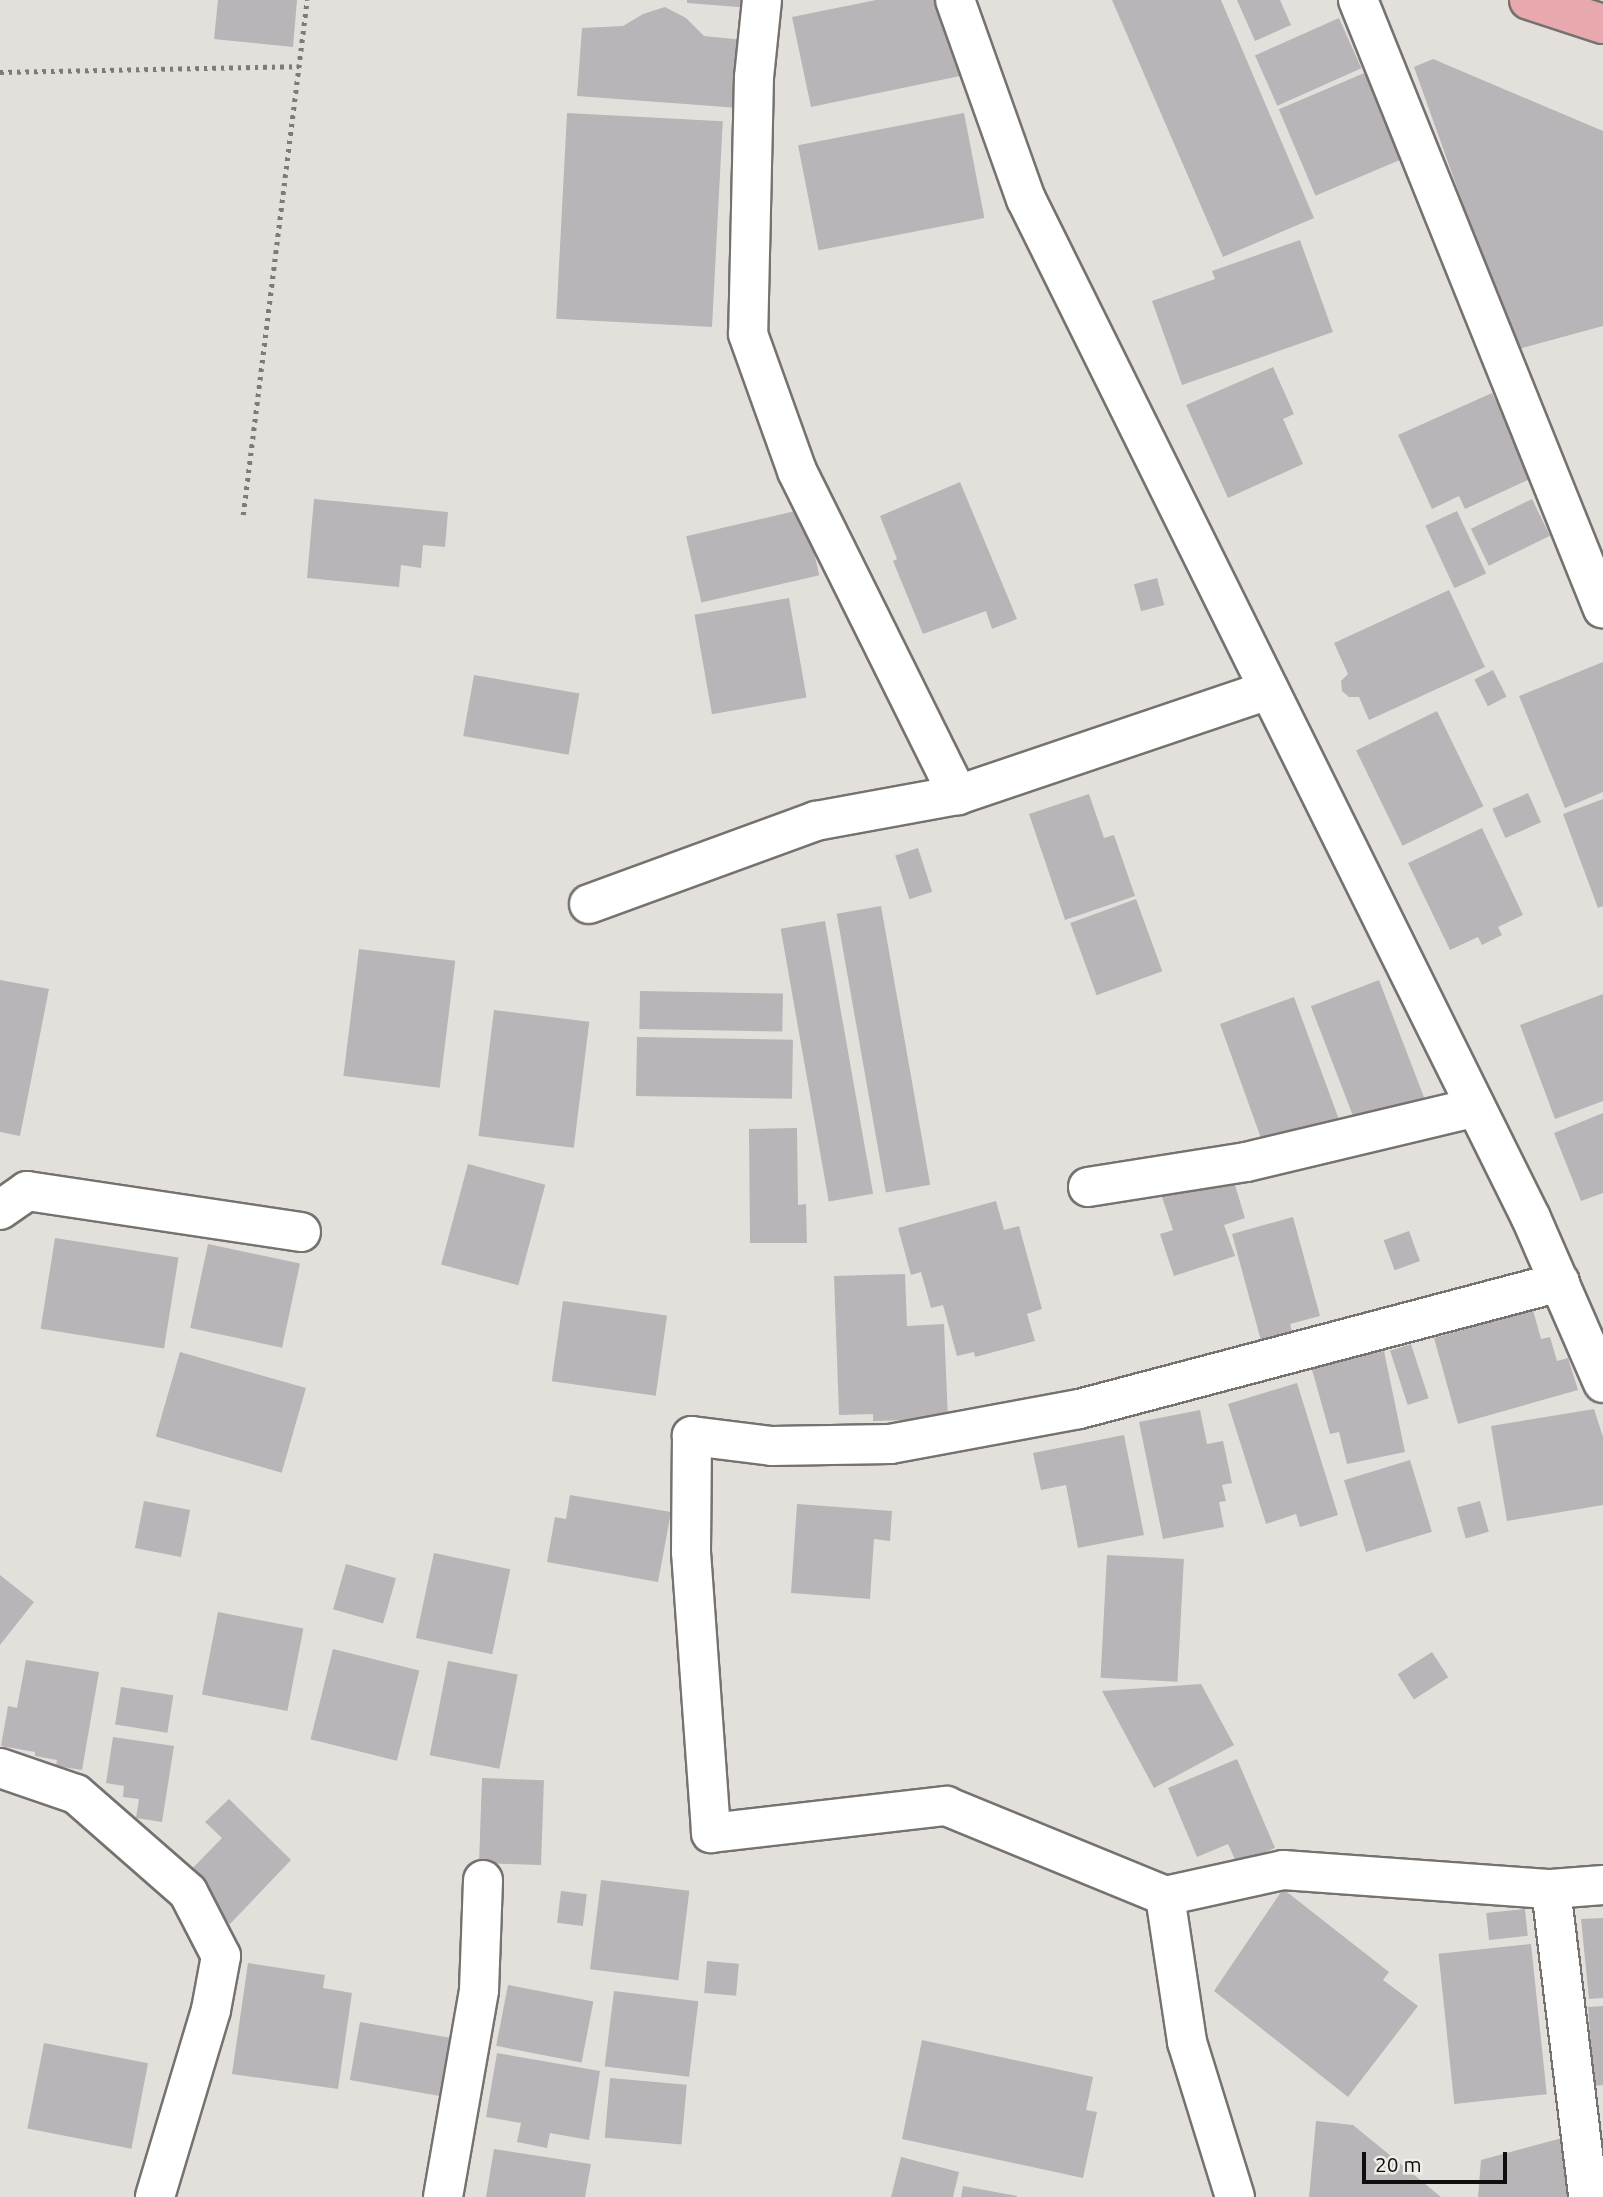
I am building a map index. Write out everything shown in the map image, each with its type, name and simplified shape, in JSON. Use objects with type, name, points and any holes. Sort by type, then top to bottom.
[{"type":"main road","points":[[1529,0],[1603,24]]},
{"type":"street","points":[[762,0],[754,77],[748,334],[797,471],[958,795]]},
{"type":"street","points":[[956,0],[1026,199],[1476,1107],[1560,1282],[1603,1383]]},
{"type":"street","points":[[1358,0],[1603,610]]},
{"type":"street","points":[[589,904],[816,821],[958,795],[1269,690]]},
{"type":"street","points":[[1088,1187],[1246,1161],[1476,1107]]},
{"type":"street","points":[[0,1210],[27,1191],[301,1232]]},
{"type":"street","points":[[1560,1282],[1079,1409],[890,1444],[772,1446],[692,1436],[691,1552],[711,1833],[946,1806],[1165,1896],[1283,1870],[1551,1889],[1603,1885]]},
{"type":"street","points":[[0,1769],[76,1794],[188,1892],[221,1956],[211,2010],[155,2197]]},
{"type":"street","points":[[443,2197],[480,1990],[483,1880]]},
{"type":"street","points":[[1551,1889],[1588,2197]]},
{"type":"street","points":[[1165,1896],[1187,2042],[1235,2197]]},
{"type":"path","points":[[243,515],[307,0]]},
{"type":"path","points":[[0,72],[299,66]]},
{"type":"building","points":[[218,0],[297,0],[293,47],[214,39]]},
{"type":"building","points":[[687,0],[752,0],[751,8],[687,3]]},
{"type":"building","points":[[876,0],[949,0],[965,75],[811,107],[792,17]]},
{"type":"building","points":[[1112,0],[1221,0],[1314,218],[1223,257]]},
{"type":"building","points":[[1237,0],[1280,0],[1291,25],[1255,41]]},
{"type":"building","points":[[665,7],[686,18],[704,36],[744,40],[739,108],[577,96],[582,28],[623,26],[643,14]]},
{"type":"building","points":[[1339,18],[1361,68],[1277,106],[1255,55]]},
{"type":"building","points":[[1433,59],[1603,131],[1603,326],[1515,350],[1414,67]]},
{"type":"building","points":[[1369,71],[1406,158],[1316,196],[1279,109]]},
{"type":"building","points":[[567,113],[723,121],[712,327],[556,319]]},
{"type":"building","points":[[964,113],[984,218],[819,250],[798,145]]},
{"type":"building","points":[[1300,240],[1333,332],[1182,385],[1152,301],[1215,279],[1212,271]]},
{"type":"building","points":[[1273,367],[1294,414],[1283,419],[1303,464],[1228,498],[1186,405]]},
{"type":"building","points":[[1492,393],[1532,478],[1465,509],[1459,496],[1432,509],[1398,435]]},
{"type":"building","points":[[960,482],[1017,619],[992,629],[986,611],[923,634],[893,561],[897,559],[880,516]]},
{"type":"building","points":[[314,499],[448,512],[445,547],[423,545],[421,568],[401,565],[399,587],[307,578]]},
{"type":"building","points":[[1532,499],[1550,536],[1489,566],[1471,529]]},
{"type":"building","points":[[804,509],[819,575],[701,602],[686,536]]},
{"type":"building","points":[[1457,511],[1486,574],[1454,588],[1425,526]]},
{"type":"building","points":[[1157,578],[1164,605],[1141,611],[1134,584]]},
{"type":"building","points":[[1449,590],[1485,667],[1369,720],[1359,697],[1349,697],[1342,691],[1341,681],[1348,674],[1334,643]]},
{"type":"building","points":[[789,598],[807,697],[712,714],[694,615]]},
{"type":"building","points":[[1603,662],[1603,792],[1565,808],[1519,696]]},
{"type":"building","points":[[1493,670],[1507,697],[1488,706],[1474,680]]},
{"type":"building","points":[[474,675],[579,694],[569,755],[463,736]]},
{"type":"building","points":[[1437,711],[1483,806],[1403,846],[1356,750]]},
{"type":"building","points":[[1528,793],[1541,822],[1505,838],[1492,809]]},
{"type":"building","points":[[1089,794],[1104,838],[1114,835],[1135,896],[1065,920],[1029,814]]},
{"type":"building","points":[[1603,799],[1603,906],[1598,908],[1563,814]]},
{"type":"building","points":[[1482,828],[1523,915],[1498,927],[1502,935],[1482,945],[1478,937],[1450,950],[1408,863]]},
{"type":"building","points":[[918,848],[932,892],[909,899],[895,855]]},
{"type":"building","points":[[1136,899],[1162,971],[1097,995],[1070,923]]},
{"type":"building","points":[[881,906],[930,1185],[886,1193],[837,914]]},
{"type":"building","points":[[825,921],[873,1194],[829,1202],[781,929]]},
{"type":"building","points":[[359,949],[455,961],[440,1088],[343,1076]]},
{"type":"building","points":[[0,980],[49,989],[20,1136],[0,1132]]},
{"type":"building","points":[[1379,980],[1425,1099],[1357,1126],[1311,1006]]},
{"type":"building","points":[[640,991],[783,993],[782,1031],[639,1029]]},
{"type":"building","points":[[1603,994],[1603,1101],[1555,1119],[1520,1025]]},
{"type":"building","points":[[1294,997],[1341,1125],[1303,1139],[1298,1128],[1262,1141],[1220,1024]]},
{"type":"building","points":[[494,1010],[589,1022],[574,1148],[479,1136]]},
{"type":"building","points":[[637,1037],[793,1040],[792,1099],[636,1096]]},
{"type":"building","points":[[1603,1113],[1603,1193],[1581,1201],[1554,1133]]},
{"type":"building","points":[[797,1128],[798,1205],[806,1204],[807,1243],[750,1243],[749,1129]]},
{"type":"building","points":[[468,1164],[545,1185],[518,1285],[441,1264]]},
{"type":"building","points":[[1231,1172],[1245,1218],[1224,1225],[1235,1256],[1174,1276],[1160,1234],[1173,1230],[1161,1194]]},
{"type":"building","points":[[996,1201],[1004,1230],[1019,1226],[1042,1309],[1027,1314],[1035,1341],[975,1357],[974,1352],[957,1356],[943,1305],[931,1308],[921,1272],[911,1275],[898,1228]]},
{"type":"building","points":[[1293,1217],[1320,1316],[1290,1324],[1294,1340],[1263,1348],[1232,1234]]},
{"type":"building","points":[[1409,1231],[1420,1261],[1395,1270],[1384,1240]]},
{"type":"building","points":[[55,1238],[178,1258],[164,1348],[41,1329]]},
{"type":"building","points":[[208,1244],[300,1264],[282,1348],[190,1328]]},
{"type":"building","points":[[905,1274],[907,1326],[944,1324],[948,1419],[873,1421],[873,1414],[839,1415],[834,1276]]},
{"type":"building","points":[[563,1301],[667,1316],[656,1396],[552,1381]]},
{"type":"building","points":[[1533,1310],[1541,1339],[1550,1337],[1557,1361],[1568,1358],[1578,1390],[1458,1424],[1434,1338]]},
{"type":"building","points":[[1411,1344],[1429,1398],[1408,1405],[1390,1351]]},
{"type":"building","points":[[1384,1351],[1405,1452],[1347,1464],[1339,1432],[1330,1434],[1311,1366]]},
{"type":"building","points":[[180,1352],[306,1388],[282,1473],[156,1437]]},
{"type":"building","points":[[1297,1383],[1338,1515],[1300,1527],[1296,1514],[1266,1524],[1228,1404]]},
{"type":"building","points":[[1594,1409],[1603,1437],[1603,1505],[1507,1521],[1491,1426]]},
{"type":"building","points":[[1200,1410],[1207,1444],[1223,1441],[1232,1483],[1222,1485],[1226,1501],[1219,1502],[1224,1527],[1163,1539],[1139,1422]]},
{"type":"building","points":[[1124,1435],[1144,1535],[1078,1548],[1066,1485],[1041,1490],[1033,1453]]},
{"type":"building","points":[[1410,1460],[1432,1532],[1366,1552],[1344,1480]]},
{"type":"building","points":[[570,1495],[671,1512],[658,1582],[547,1562],[555,1517],[566,1519]]},
{"type":"building","points":[[144,1501],[190,1510],[181,1557],[135,1548]]},
{"type":"building","points":[[1480,1501],[1489,1532],[1466,1538],[1457,1508]]},
{"type":"building","points":[[797,1504],[892,1511],[890,1541],[874,1539],[870,1599],[791,1593]]},
{"type":"building","points":[[434,1553],[510,1569],[492,1654],[416,1638]]},
{"type":"building","points":[[1107,1555],[1184,1559],[1177,1682],[1101,1678]]},
{"type":"building","points":[[346,1564],[396,1578],[383,1624],[333,1609]]},
{"type":"building","points":[[0,1575],[34,1602],[0,1645]]},
{"type":"building","points":[[218,1612],[303,1629],[287,1711],[202,1694]]},
{"type":"building","points":[[333,1649],[419,1671],[397,1761],[311,1739]]},
{"type":"building","points":[[1432,1652],[1448,1677],[1414,1699],[1398,1674]]},
{"type":"building","points":[[26,1660],[99,1672],[82,1770],[56,1766],[57,1760],[35,1756],[35,1752],[1,1746],[8,1706],[17,1708]]},
{"type":"building","points":[[448,1661],[518,1675],[499,1769],[430,1755]]},
{"type":"building","points":[[1201,1684],[1234,1745],[1154,1788],[1102,1691]]},
{"type":"building","points":[[121,1687],[173,1695],[167,1733],[115,1725]]},
{"type":"building","points":[[113,1737],[174,1746],[162,1822],[136,1818],[139,1799],[123,1797],[124,1786],[106,1783]]},
{"type":"building","points":[[1237,1759],[1275,1848],[1237,1864],[1228,1844],[1197,1857],[1168,1788]]},
{"type":"building","points":[[482,1778],[544,1780],[541,1865],[479,1863]]},
{"type":"building","points":[[229,1799],[291,1860],[230,1924],[183,1878],[222,1838],[205,1822]]},
{"type":"building","points":[[601,1880],[689,1891],[678,1980],[590,1969]]},
{"type":"building","points":[[1283,1889],[1389,1972],[1383,1980],[1418,2006],[1348,2097],[1214,1991]]},
{"type":"building","points":[[561,1891],[587,1894],[583,1926],[557,1923]]},
{"type":"building","points":[[1525,1909],[1528,1936],[1489,1940],[1486,1913]]},
{"type":"building","points":[[1603,1918],[1603,1998],[1589,1999],[1581,1919]]},
{"type":"building","points":[[1531,1944],[1547,2094],[1454,2104],[1439,1954]]},
{"type":"building","points":[[707,1961],[739,1964],[736,1996],[704,1993]]},
{"type":"building","points":[[248,1963],[325,1975],[323,1988],[352,1993],[338,2089],[232,2074]]},
{"type":"building","points":[[508,1985],[593,2002],[582,2062],[496,2046]]},
{"type":"building","points":[[614,1991],[698,2001],[689,2077],[605,2066]]},
{"type":"building","points":[[1603,2006],[1603,2085],[1594,2086],[1588,2007]]},
{"type":"building","points":[[360,2022],[456,2039],[445,2097],[350,2080]]},
{"type":"building","points":[[922,2040],[1093,2077],[1086,2110],[1097,2112],[1083,2178],[902,2139]]},
{"type":"building","points":[[44,2043],[148,2063],[131,2149],[27,2128]]},
{"type":"building","points":[[497,2053],[600,2071],[589,2140],[550,2133],[547,2148],[517,2142],[521,2123],[486,2117]]},
{"type":"building","points":[[610,2078],[687,2085],[681,2144],[605,2138]]},
{"type":"building","points":[[1316,2121],[1353,2125],[1441,2197],[1309,2197]]},
{"type":"building","points":[[1566,2137],[1571,2197],[1478,2197],[1481,2160]]},
{"type":"building","points":[[494,2149],[591,2164],[585,2197],[486,2197]]},
{"type":"building","points":[[901,2157],[959,2172],[953,2197],[891,2197]]},
{"type":"building","points":[[963,2186],[1017,2196],[1017,2197],[961,2197]]}]
